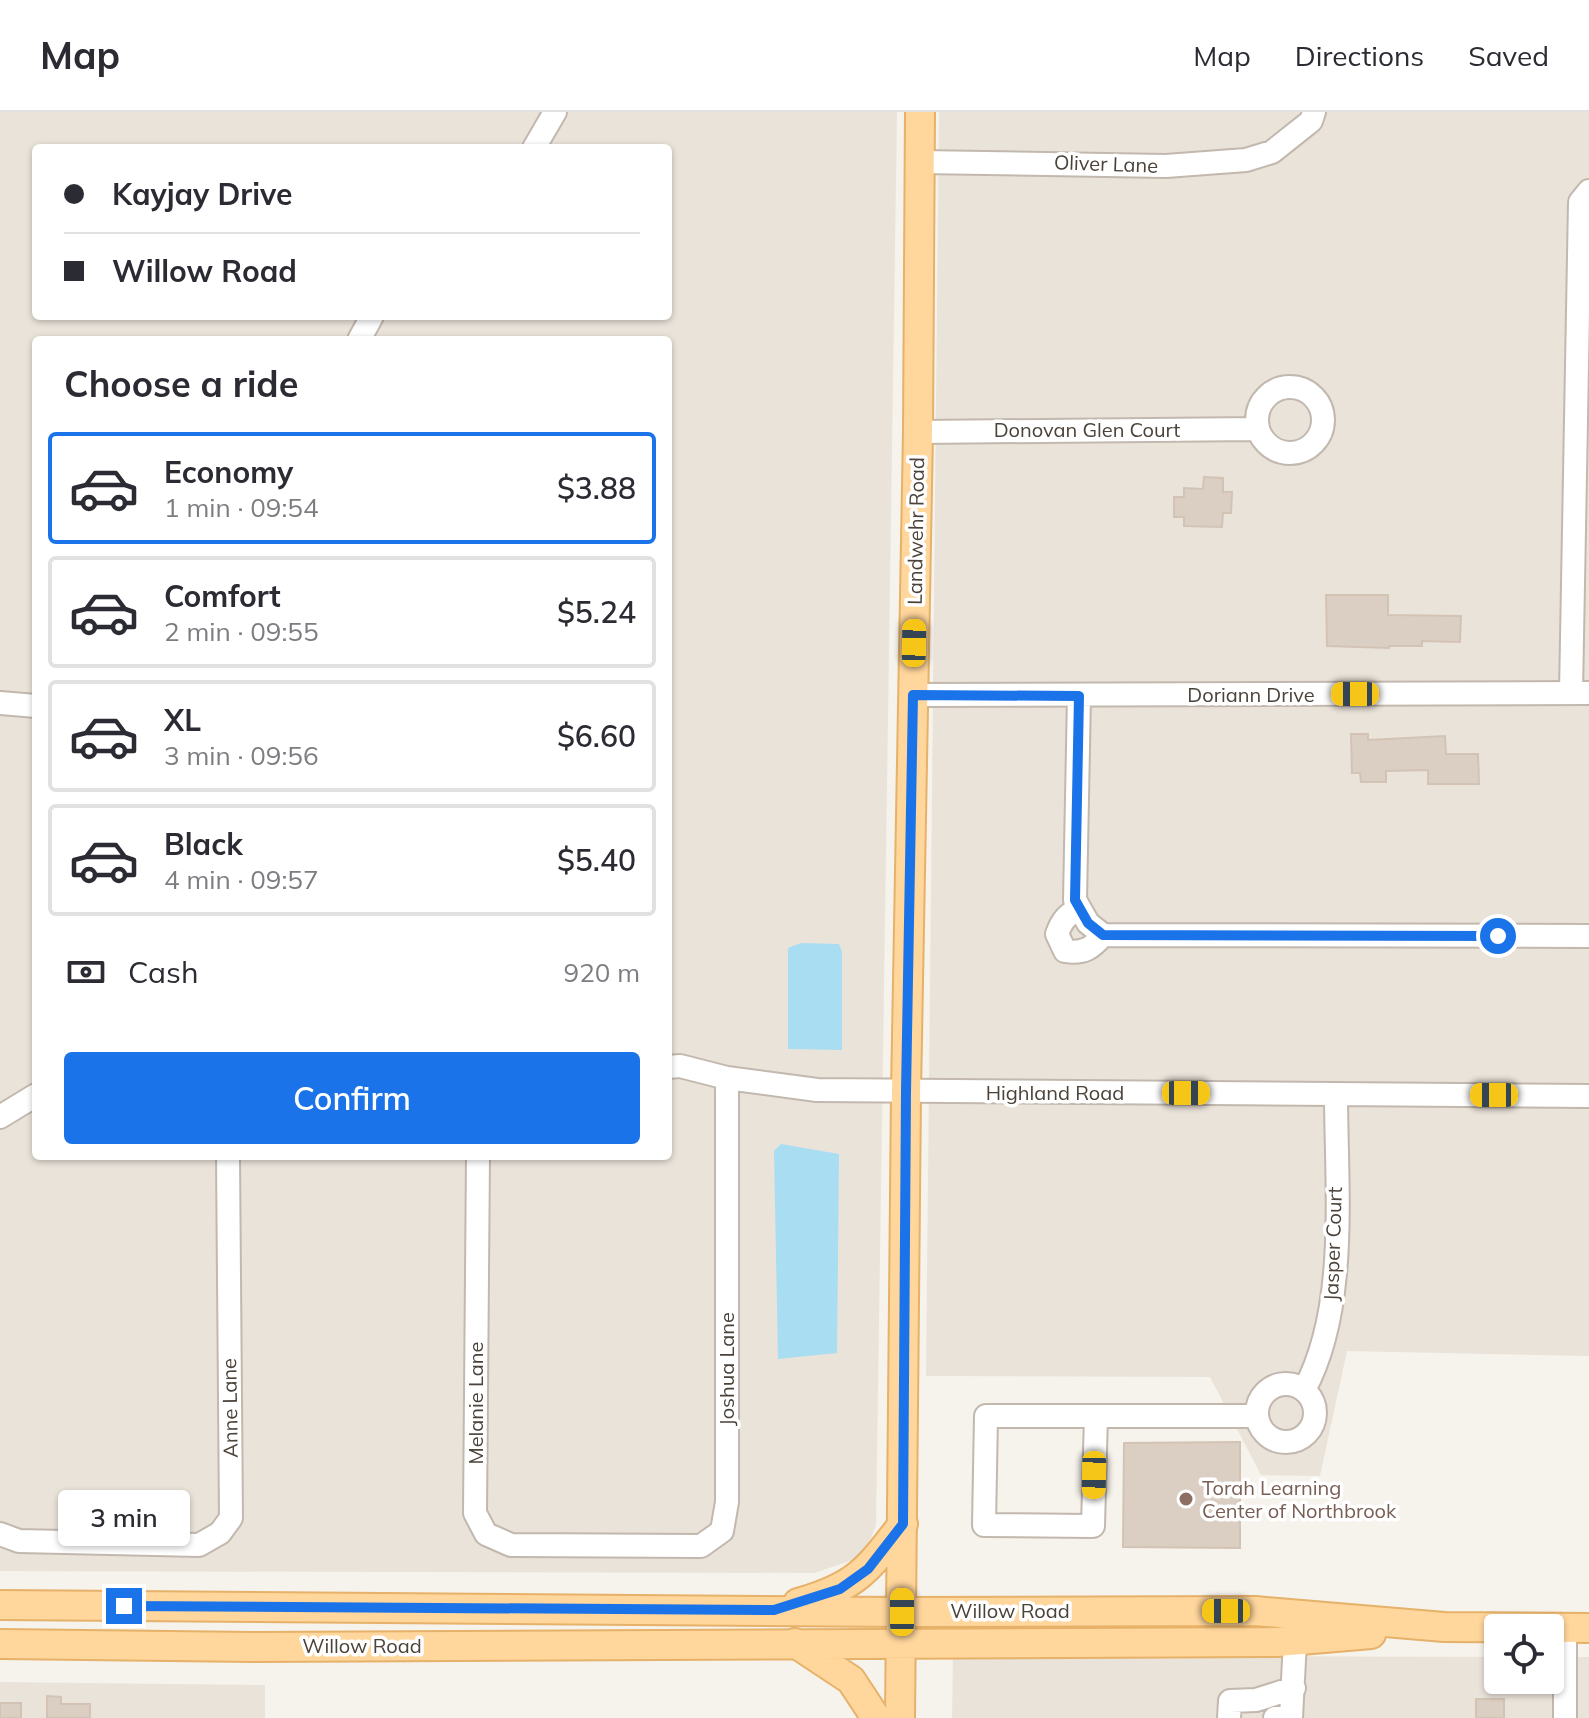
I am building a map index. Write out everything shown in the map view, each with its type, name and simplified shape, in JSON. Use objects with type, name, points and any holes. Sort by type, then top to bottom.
[{"type":"main road","name":"Landwehr Road","points":[[900,1718],[920,112]]},
{"type":"main road","points":[[774,1610],[840,1589],[868,1569],[903,1524]]},
{"type":"main road","name":"Willow Road","points":[[0,1605],[902,1612],[1255,1611],[1444,1627],[1577,1628]]},
{"type":"main road","name":"Willow Road","points":[[0,1644],[253,1647],[1295,1641],[1444,1627]]},
{"type":"main road","points":[[795,1643],[851,1680],[876,1718]]},
{"type":"street","points":[[536,144],[555,112]]},
{"type":"street","name":"Oliver Lane","points":[[920,162],[1166,166],[1246,160],[1272,152],[1311,121],[1314,112]]},
{"type":"street","points":[[1580,693],[1580,202],[1589,191]]},
{"type":"street","name":"Donovan Glen Court","points":[[918,432],[1257,429]]},
{"type":"street","name":"Doriann Drive","points":[[913,695],[1580,693]]},
{"type":"street","points":[[1079,696],[1075,900],[1088,923],[1103,935],[1589,936]]},
{"type":"street","points":[[0,703],[32,706]]},
{"type":"street","points":[[1079,908],[1066,915],[1057,934],[1065,951],[1085,951],[1103,935]]},
{"type":"street","name":"Highland Road","points":[[672,1067],[727,1078],[817,1090],[1589,1096]]},
{"type":"street","name":"Joshua Lane","points":[[598,1548],[701,1546],[722,1531],[727,1502],[727,1078]]},
{"type":"street","name":"Jasper Court","points":[[1304,1390],[1316,1367],[1335,1289],[1336,1094]]},
{"type":"street","points":[[0,1117],[32,1097]]},
{"type":"street","name":"Anne Lane","points":[[0,1534],[19,1541],[199,1545],[220,1533],[231,1518],[228,1160]]},
{"type":"street","name":"Melanie Lane","points":[[478,1160],[475,1513],[486,1534],[511,1545],[598,1548]]},
{"type":"street","points":[[1288,1384],[1304,1390],[1315,1405],[1314,1424],[1301,1439],[1282,1442],[1273,1439],[1265,1434],[1257,1416],[1260,1400],[1272,1387],[1288,1384]]},
{"type":"street","points":[[1096,1416],[1093,1526],[984,1525],[986,1416],[1096,1416],[1257,1416]]},
{"type":"street","points":[[1565,1718],[1577,1628]]},
{"type":"street","points":[[1275,1718],[1291,1718],[1295,1641]]},
{"type":"street","points":[[1229,1718],[1230,1701],[1256,1700],[1294,1688]]},
{"type":"shaded area","points":[[0,112],[897,112],[876,1524],[865,1556],[814,1573],[0,1571]]},
{"type":"shaded area","points":[[939,112],[1589,112],[1589,1356],[1347,1351],[1320,1476],[1261,1475],[1210,1377],[926,1376]]},
{"type":"shaded area","points":[[953,1655],[1484,1657],[1484,1694],[1564,1694],[1564,1657],[1589,1657],[1589,1718],[952,1718]]},
{"type":"shaded area","points":[[0,1682],[265,1685],[265,1718],[0,1718]]},
{"type":"water","points":[[801,943],[839,944],[842,952],[842,1050],[788,1049],[788,948]]},
{"type":"water","points":[[781,1144],[839,1154],[837,1353],[778,1359],[774,1151]]},
{"type":"building","points":[[1204,477],[1223,478],[1223,492],[1232,492],[1231,513],[1223,513],[1222,527],[1184,526],[1184,517],[1174,517],[1174,497],[1184,497],[1184,488],[1203,489]]},
{"type":"building","points":[[1326,595],[1388,595],[1388,615],[1461,616],[1460,642],[1422,641],[1422,646],[1389,648],[1327,646]]},
{"type":"building","points":[[1351,734],[1368,734],[1368,740],[1445,736],[1446,754],[1478,754],[1479,784],[1428,784],[1428,770],[1386,771],[1386,782],[1361,782],[1360,773],[1352,773]]},
{"type":"building","points":[[1240,1442],[1240,1548],[1123,1547],[1124,1443]]},
{"type":"building","points":[[47,1696],[61,1697],[61,1704],[90,1704],[90,1718],[47,1718]]},
{"type":"building","points":[[1476,1699],[1504,1699],[1504,1718],[1476,1718]]},
{"type":"building","points":[[0,1703],[21,1703],[21,1718],[0,1718]]},
{"type":"place","name":"Torah Learning Center of Northbrook","points":[[1186,1499]]},
{"type":"route","points":[[124,1606],[774,1610],[840,1589],[868,1569],[903,1524],[913,695],[1079,696],[1075,900],[1088,923],[1103,935],[1498,936]]}]
